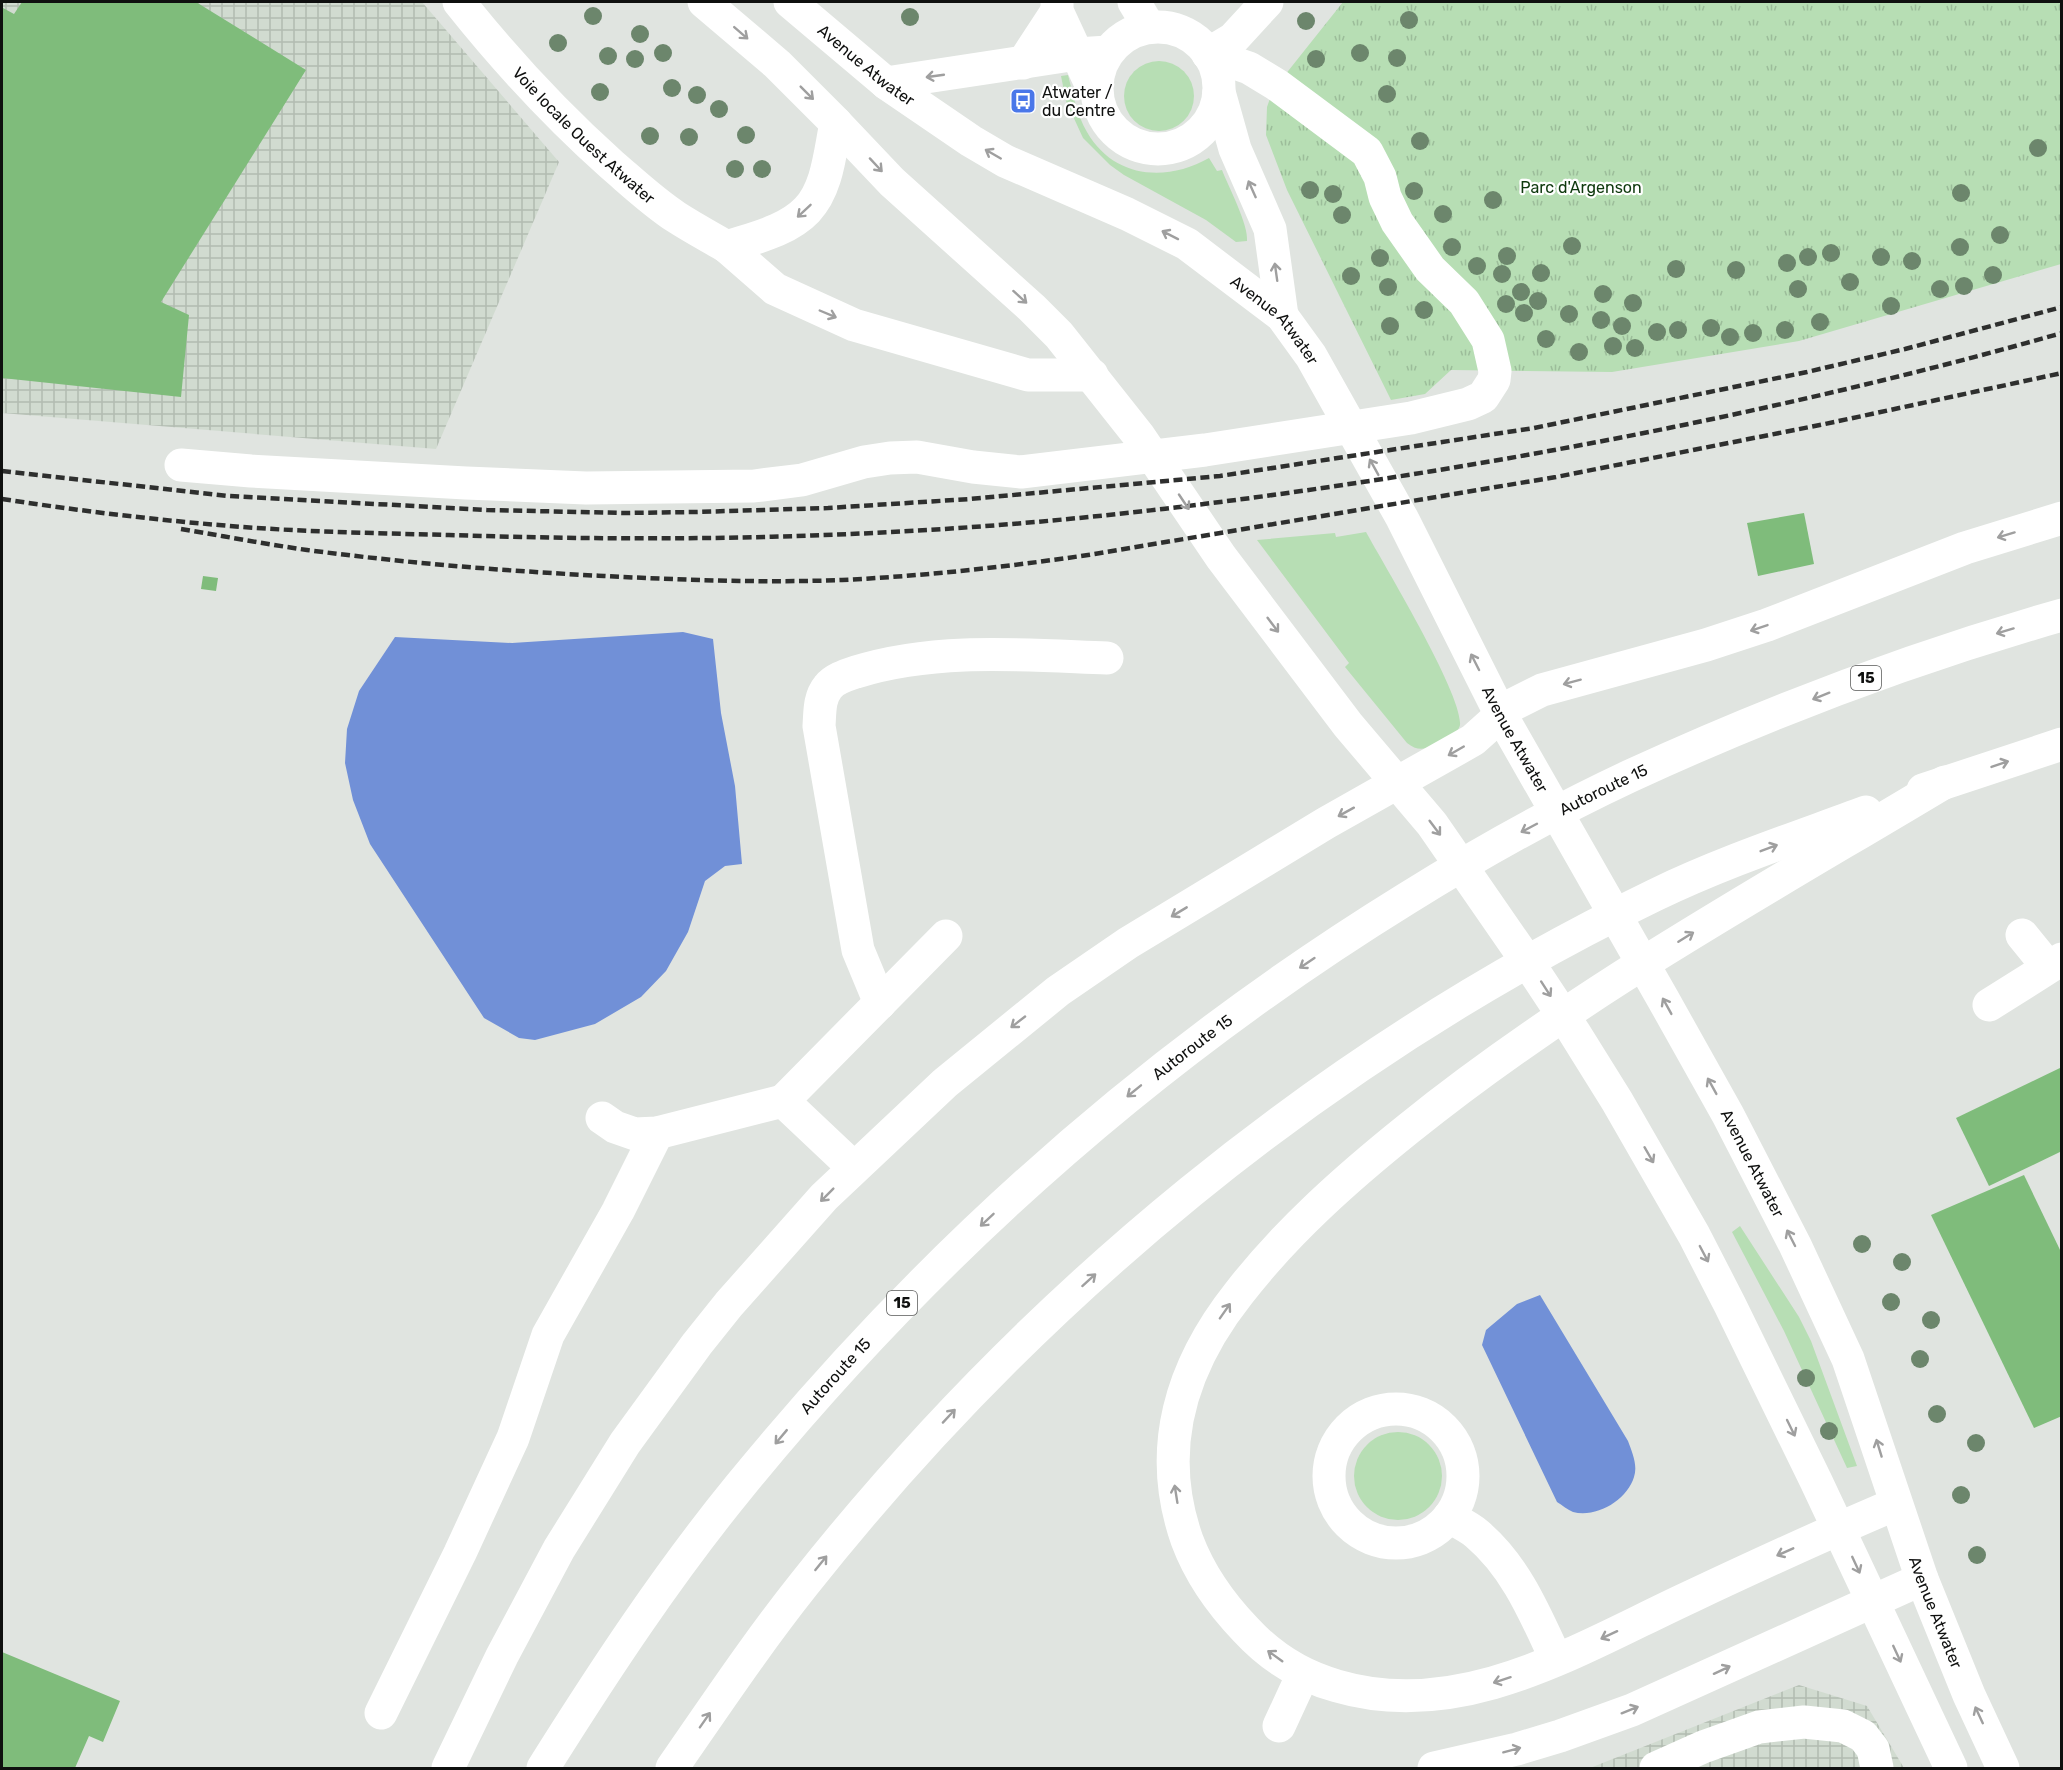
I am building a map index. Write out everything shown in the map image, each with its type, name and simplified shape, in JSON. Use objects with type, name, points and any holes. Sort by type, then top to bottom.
[{"type":"main road","name":"Voie locale Ouest Atwater","points":[[459,2],[520,75],[594,149],[643,192],[675,216],[728,247],[775,289],[854,325],[1028,375],[1092,375]]},
{"type":"main road","points":[[704,2],[777,64],[892,182],[1059,335],[1139,436],[1221,557],[1348,725],[1432,824],[1491,907],[1629,1120],[1694,1235],[1839,1528],[1951,1768]]},
{"type":"main road","name":"Avenue Atwater","points":[[790,2],[886,83],[946,125],[1005,161],[1127,214],[1187,244],[1282,316],[1317,366],[1402,518],[1501,715],[1664,999],[1728,1115],[1795,1245],[1848,1359],[1922,1579],[1969,1695],[2004,1768]]},
{"type":"main road","points":[[1208,54],[1233,39],[1267,2]]},
{"type":"main road","points":[[1023,63],[1057,6],[1101,65],[1096,95],[1107,123],[1117,134],[1144,148],[1159,150],[1182,144],[1200,132],[1209,121],[1219,92]]},
{"type":"main road","points":[[886,83],[1093,53],[1124,38],[1141,14],[1179,32],[1201,45],[1217,71],[1219,92],[1235,149],[1270,229],[1282,316]]},
{"type":"main road","points":[[181,465],[251,471],[586,488],[754,486],[802,480],[864,462],[890,458],[917,457],[973,467],[1021,472],[1101,463],[1205,450],[1411,418],[1468,404],[1483,397],[1494,380],[1495,371],[1488,340],[1464,302],[1430,269],[1397,222],[1385,197],[1380,177],[1367,152],[1277,85],[1249,68],[1208,54]]},
{"type":"main road","points":[[728,247],[788,224],[807,211],[826,174],[836,123]]},
{"type":"main road","points":[[448,1768],[502,1656],[559,1549],[625,1443],[697,1344],[729,1304],[824,1197],[945,1083],[1058,991],[1128,942],[1326,823],[1473,740],[1512,705],[1542,690],[1677,654],[1747,632],[1965,548],[2061,518]]},
{"type":"main road","name":"Autoroute 15","points":[[543,1768],[643,1614],[736,1490],[802,1412],[906,1298],[953,1251],[1047,1164],[1139,1086],[1262,994],[1356,930],[1457,868],[1534,825],[1627,778],[1750,724],[1886,670],[2061,615]]},
{"type":"main road","points":[[880,1003],[858,950],[819,726],[821,700],[829,685],[846,675],[874,666],[932,658],[1009,655],[1107,658]]},
{"type":"main road","points":[[672,1768],[749,1656],[803,1585],[917,1450],[988,1375],[1112,1259],[1282,1121],[1370,1059],[1467,996],[1659,893],[1714,869],[1945,782],[2061,744]]},
{"type":"main road","points":[[1896,1504],[1525,1672],[1444,1695],[1421,1697],[1371,1694],[1329,1684],[1303,1674],[1278,1659],[1258,1644],[1214,1593],[1195,1559],[1181,1520],[1174,1478],[1174,1437],[1183,1392],[1200,1351],[1226,1309],[1286,1240],[1365,1165],[1444,1100],[1586,1000],[1945,782]]},
{"type":"main road","points":[[602,1118],[615,1127],[635,1134],[657,1133],[783,1101],[946,936]]},
{"type":"main road","points":[[1989,1005],[2055,963],[2022,936]]},
{"type":"main road","points":[[783,1101],[854,1168]]},
{"type":"main road","points":[[381,1713],[513,1438],[548,1335],[618,1211],[657,1133]]},
{"type":"main road","points":[[1392,1409],[1417,1412],[1439,1425],[1455,1444],[1463,1468],[1461,1494],[1449,1517],[1441,1526],[1419,1539],[1394,1543],[1369,1538],[1348,1523],[1335,1502],[1329,1477],[1333,1452],[1347,1431],[1367,1416],[1392,1409]]},
{"type":"main road","points":[[1449,1517],[1475,1533],[1495,1551],[1511,1571],[1527,1597],[1556,1659]]},
{"type":"main road","points":[[1434,1768],[1528,1746],[1632,1710],[1922,1579]]},
{"type":"main road","points":[[1279,1726],[1303,1674]]},
{"type":"main road","points":[[1656,1768],[1703,1747],[1759,1727],[1804,1722],[1843,1726],[1863,1736],[1873,1749],[1877,1768]]},
{"type":"shaded area","points":[[2,2],[422,2],[559,162],[436,449],[2,413]]},
{"type":"shaded area","points":[[1799,1685],[1867,1706],[1904,1768],[1590,1768]]},
{"type":"green space","name":"Parc d'Argenson","points":[[1343,2],[2061,2],[2061,264],[1799,341],[1612,372],[1451,370],[1425,394],[1391,400],[1287,190],[1266,135],[1267,107],[1273,90]]},
{"type":"green space","points":[[1159,61],[1178,67],[1188,77],[1194,96],[1188,115],[1178,125],[1159,131],[1140,125],[1130,115],[1124,96],[1130,77],[1140,67]]},
{"type":"green space","points":[[1068,75],[1087,132],[1098,148],[1112,159],[1142,172],[1159,173],[1193,166],[1209,158],[1217,171],[1222,170],[1242,216],[1247,241],[1236,242],[1206,220],[1110,165],[1083,138],[1066,101],[1061,76]]},
{"type":"green space","points":[[1366,532],[1436,659],[1458,709],[1460,725],[1457,731],[1428,748],[1421,749],[1407,743],[1345,667],[1349,663],[1257,540],[1335,533],[1336,537]]},
{"type":"green space","points":[[1740,1226],[1799,1317],[1811,1341],[1857,1466],[1847,1468],[1784,1331],[1732,1232]]},
{"type":"green space","points":[[1398,1432],[1415,1435],[1429,1445],[1439,1459],[1442,1476],[1439,1493],[1429,1507],[1415,1517],[1398,1520],[1381,1517],[1367,1507],[1357,1493],[1354,1476],[1357,1459],[1367,1445],[1381,1435]]},
{"type":"water","points":[[683,632],[713,639],[721,713],[735,786],[742,864],[725,866],[705,881],[688,932],[666,971],[641,997],[595,1024],[535,1040],[519,1038],[484,1018],[370,844],[353,800],[345,763],[347,729],[359,691],[395,637],[512,643]]},
{"type":"water","points":[[1540,1295],[1628,1441],[1634,1459],[1634,1477],[1625,1493],[1601,1510],[1573,1512],[1557,1502],[1482,1345],[1486,1330],[1517,1304]]},
{"type":"building","points":[[22,2],[196,2],[306,70],[161,302],[189,315],[181,397],[2,378],[2,10],[3,8],[14,14]]},
{"type":"building","points":[[1804,513],[1814,564],[1758,576],[1747,523]]},
{"type":"building","points":[[203,576],[218,578],[216,591],[201,589]]},
{"type":"building","points":[[2062,1067],[2062,1151],[1989,1186],[1956,1118]]},
{"type":"building","points":[[2024,1175],[2062,1254],[2062,1416],[2034,1428],[1931,1215]]},
{"type":"building","points":[[2,1652],[120,1701],[103,1742],[89,1736],[75,1768],[2,1768]]},
{"type":"railway","points":[[2,471],[228,496],[487,510],[695,512],[828,508],[970,499],[1220,476],[1534,428],[1807,372],[1905,349],[2062,307]]},
{"type":"railway","points":[[2,499],[192,523],[334,532],[507,537],[794,536],[972,527],[1159,509],[1284,493],[1573,447],[1819,396],[2062,333]]},
{"type":"railway","points":[[181,529],[344,555],[530,572],[753,581],[812,581],[904,576],[1088,555],[1556,477],[1825,424],[2062,373]]},
{"type":"place","name":"Atwater / du Centre","points":[[1023,101]]}]
